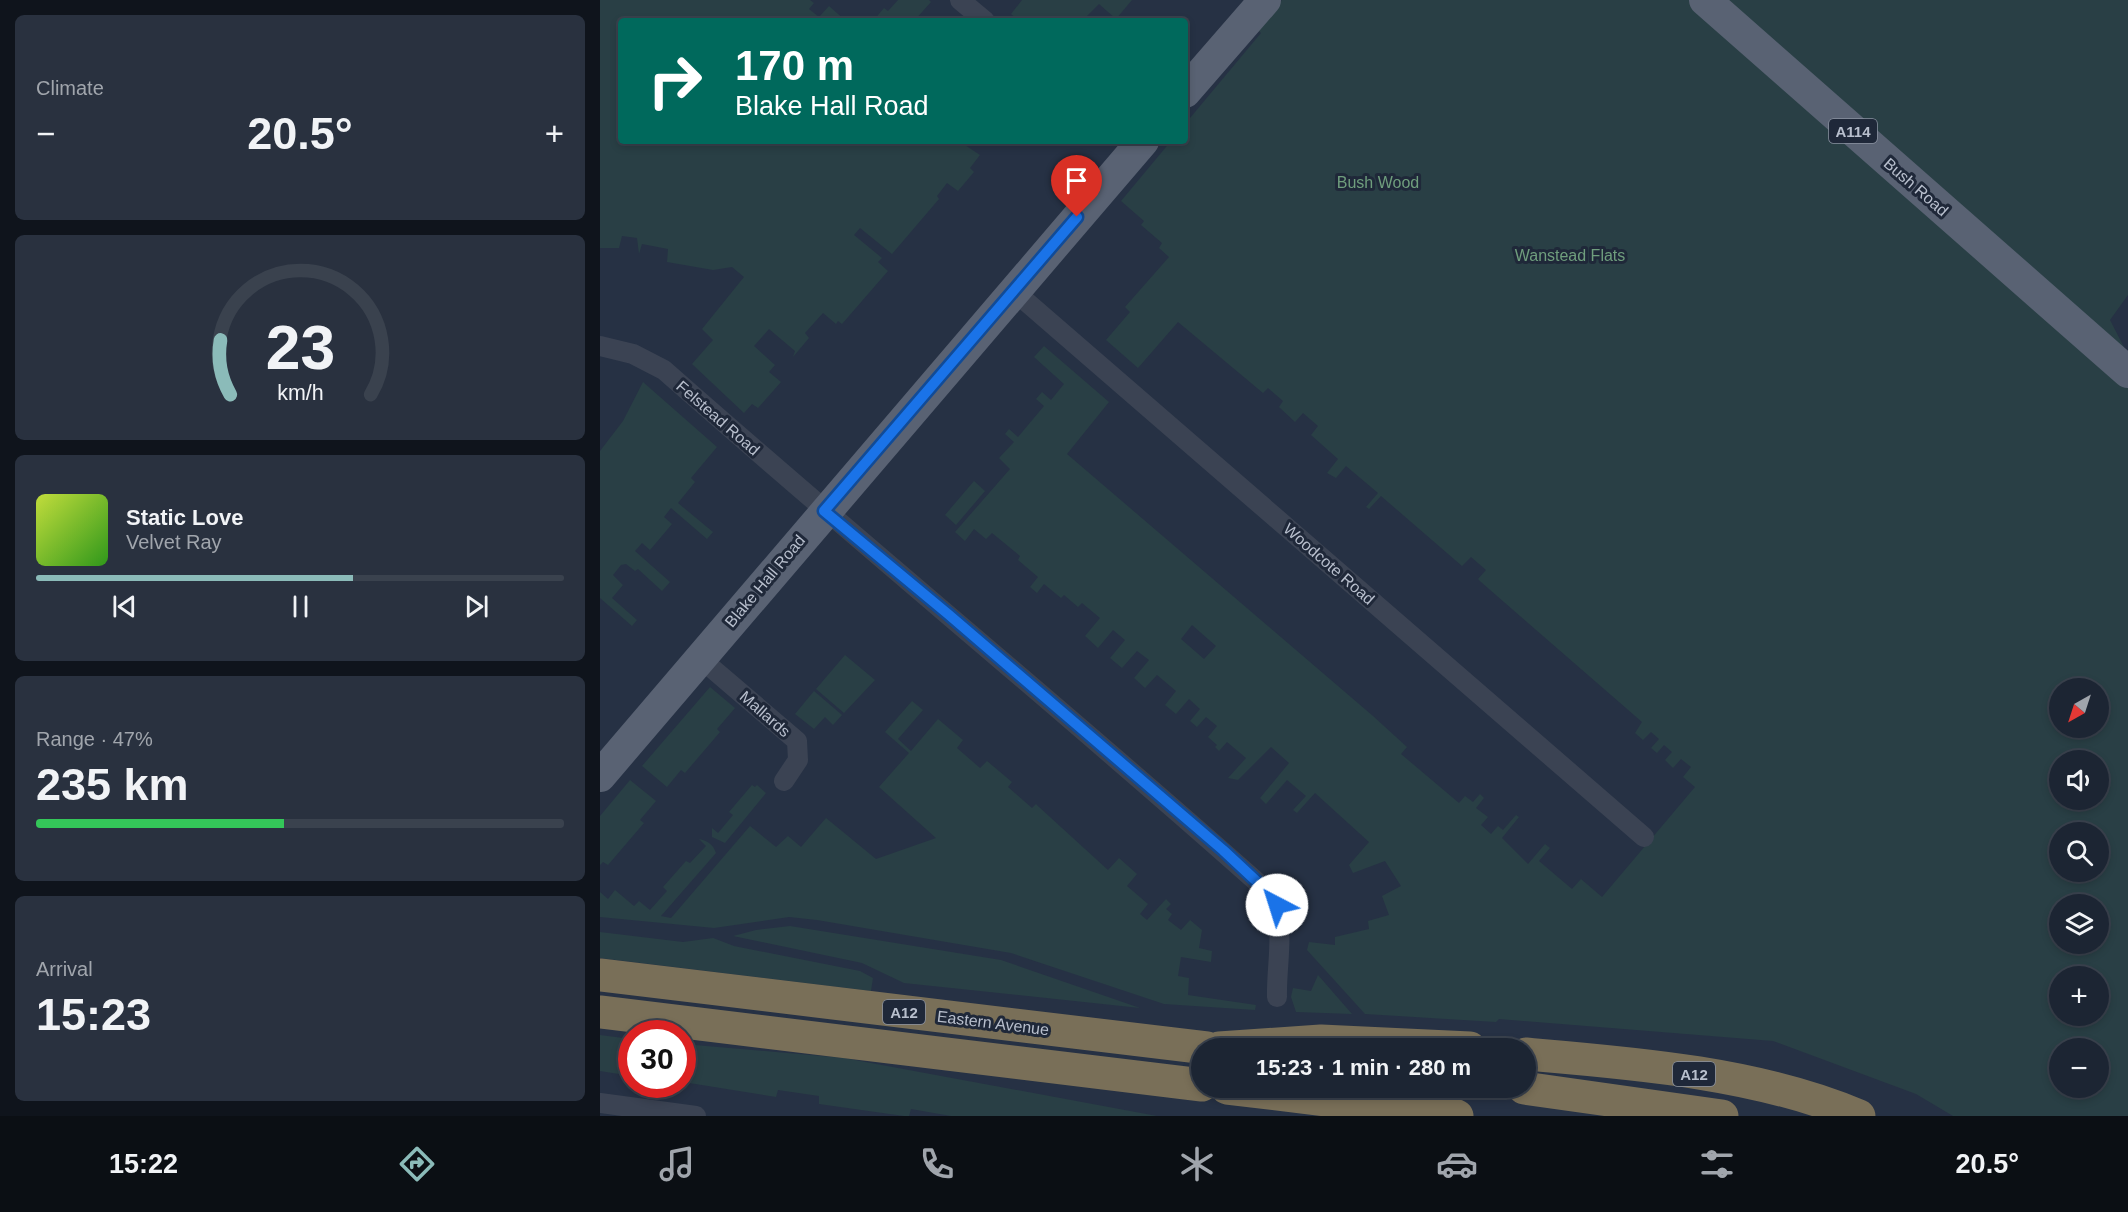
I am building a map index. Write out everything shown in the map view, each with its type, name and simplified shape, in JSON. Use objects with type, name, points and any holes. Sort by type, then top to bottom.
[{"type":"highway","name":"Eastern Avenue","points":[[600,975],[1191,1046]]},
{"type":"highway","name":"A12","points":[[600,1012],[1191,1083]]},
{"type":"highway","name":"A12","points":[[1536,1055],[1618,1062],[1735,1081],[1793,1095],[1858,1116]]},
{"type":"highway","name":"A12","points":[[1059,1068],[1276,1116]]},
{"type":"highway","name":"A12","points":[[1536,1090],[1722,1116]]},
{"type":"highway","points":[[1309,1098],[1457,1116]]},
{"type":"main road","points":[[1188,89],[1264,0]]},
{"type":"main road","name":"Bush Road","points":[[1705,0],[2128,372]]},
{"type":"main road","name":"Blake Hall Road","points":[[600,776],[1014,291],[1135,144]]},
{"type":"street","points":[[960,0],[981,18]]},
{"type":"street","name":"Woodcote Road","points":[[1014,291],[1644,837]]},
{"type":"street","name":"Felstead Road","points":[[600,346],[633,354],[664,370],[824,511],[965,629],[1267,891],[1277,905],[1280,921],[1277,997]]},
{"type":"street","name":"Mallards","points":[[700,658],[797,741],[798,760],[784,781]]},
{"type":"street","points":[[600,1103],[696,1116]]},
{"type":"green space","points":[[600,0],[810,0],[814,3],[809,9],[819,17],[829,6],[843,18],[618,18],[618,144],[964,144],[980,155],[970,168],[974,172],[958,191],[947,183],[937,196],[939,199],[892,254],[860,228],[854,235],[882,258],[878,262],[888,271],[842,324],[838,321],[836,324],[823,313],[805,333],[809,338],[793,357],[795,351],[769,329],[754,346],[775,365],[769,372],[781,382],[758,408],[752,404],[744,413],[692,364],[713,340],[702,329],[744,277],[732,267],[713,270],[667,262],[668,249],[642,244],[639,254],[637,238],[622,236],[619,248],[600,248]]},
{"type":"green space","points":[[898,0],[929,0],[931,2],[917,18],[876,18],[884,8],[888,11]]},
{"type":"green space","points":[[1022,0],[1132,0],[1117,18],[1099,4],[1085,18],[1077,16],[1075,18],[1016,18],[1011,14]]},
{"type":"green space","name":"Wanstead Flats","points":[[1282,0],[2128,0],[2128,295],[2110,320],[2128,355],[2128,1116],[1953,1116],[1916,1094],[1773,1041],[1499,1019],[1496,1022],[1365,1014],[1307,950],[1309,942],[1335,945],[1335,937],[1369,929],[1368,921],[1389,915],[1382,896],[1401,886],[1385,861],[1353,873],[1349,865],[1369,842],[1315,793],[1297,813],[1293,810],[1306,796],[1287,780],[1266,804],[1260,798],[1289,763],[1271,747],[1238,780],[1228,778],[1246,758],[1227,742],[1219,751],[1215,747],[1217,745],[1208,737],[1217,726],[1206,717],[1197,727],[1190,721],[1200,709],[1189,699],[1176,714],[1165,705],[1176,691],[1157,675],[1145,688],[1134,678],[1149,660],[1137,651],[1122,668],[1110,658],[1125,640],[1113,630],[1098,648],[1085,636],[1100,618],[1082,603],[1078,607],[1064,595],[1061,598],[1044,584],[1037,593],[1030,587],[1038,577],[1018,560],[1020,556],[992,533],[986,539],[974,529],[965,541],[955,532],[1010,469],[999,458],[1014,442],[1005,434],[1009,429],[1018,437],[1044,406],[1036,399],[1042,392],[1051,400],[1064,384],[1034,357],[1044,346],[1109,402],[1067,454],[1373,716],[1407,747],[1401,754],[1459,803],[1465,796],[1473,802],[1480,794],[1484,798],[1476,808],[1488,817],[1481,825],[1491,834],[1498,826],[1503,830],[1516,815],[1519,817],[1502,838],[1528,864],[1545,844],[1550,848],[1539,861],[1572,889],[1581,879],[1602,897],[1695,787],[1683,777],[1691,767],[1681,759],[1673,768],[1665,760],[1672,752],[1664,745],[1657,753],[1651,748],[1659,739],[1651,732],[1643,740],[1635,733],[1642,722],[1481,582],[1478,579],[1486,570],[1471,557],[1462,566],[1381,496],[1369,509],[1366,507],[1378,493],[1346,466],[1336,478],[1327,473],[1338,459],[1311,435],[1318,426],[1303,413],[1295,422],[1279,407],[1283,401],[1268,388],[1263,393],[1178,322],[1138,368],[1106,340],[1130,312],[1125,307],[1169,257],[1159,248],[1162,243],[1141,225],[1144,221],[1121,201],[1168,144],[1188,144],[1188,120],[1261,33],[1258,30]],"holes":[[[1192,625],[1216,646],[1204,659],[1181,639]]]},
{"type":"green space","points":[[643,382],[717,447],[691,478],[695,482],[678,503],[713,532],[707,539],[671,508],[664,517],[672,524],[650,550],[642,543],[635,551],[670,582],[662,591],[638,569],[635,571],[626,564],[621,565],[613,575],[623,585],[612,598],[637,620],[632,626],[600,598],[600,451],[623,421]]},
{"type":"green space","points":[[974,481],[985,491],[956,525],[945,515]]},
{"type":"green space","points":[[845,655],[875,680],[844,713],[816,689]]},
{"type":"green space","points":[[710,687],[735,708],[717,729],[720,732],[685,773],[681,770],[667,787],[642,766]]},
{"type":"green space","points":[[814,691],[842,715],[833,725],[825,717],[814,729],[795,714]]},
{"type":"green space","points":[[912,701],[923,710],[898,739],[911,751],[938,719],[963,740],[957,748],[980,768],[987,761],[1012,782],[1008,787],[1032,808],[1036,804],[1108,870],[1119,858],[1137,874],[1127,886],[1148,904],[1140,914],[1147,920],[1166,899],[1171,904],[1166,909],[1172,914],[1168,920],[1181,930],[1190,920],[1202,930],[1199,948],[1212,951],[1211,962],[1181,957],[1178,976],[1189,978],[1188,995],[1256,1005],[1255,1010],[1164,1004],[1011,953],[817,920],[789,917],[714,928],[600,917],[600,892],[608,899],[615,890],[634,906],[639,901],[650,910],[667,891],[663,887],[686,861],[690,863],[706,846],[699,839],[705,841],[712,845],[716,853],[661,916],[671,918],[750,826],[776,847],[788,836],[801,847],[826,818],[876,859],[936,838],[879,787],[909,753],[885,732]]},
{"type":"green space","points":[[630,780],[656,801],[640,820],[644,823],[608,865],[603,862],[600,865],[600,816]]},
{"type":"green space","points":[[752,785],[755,787],[757,785],[766,793],[725,843],[712,837],[712,828],[718,833],[733,815],[729,812]]},
{"type":"green space","points":[[790,926],[1001,960],[1140,1008],[904,983],[862,963],[733,936],[756,930]]},
{"type":"green space","points":[[600,932],[683,942],[713,938],[734,946],[860,971],[873,978],[871,991],[600,958]]},
{"type":"green space","points":[[1318,975],[1352,1014],[1296,1012],[1291,997],[1293,988],[1311,991]]},
{"type":"green space","points":[[600,1035],[618,1037],[618,1074],[600,1071]]},
{"type":"green space","points":[[696,1045],[844,1058],[1157,1116],[951,1116],[911,1109],[909,1116],[904,1116],[819,1104],[819,1096],[778,1090],[776,1097],[696,1084]]},
{"type":"route","points":[[1077,217],[824,511],[1223,850],[1267,891],[1277,905]]},
{"type":"park label","name":"Bush Wood","points":[[1378,182]]}]
